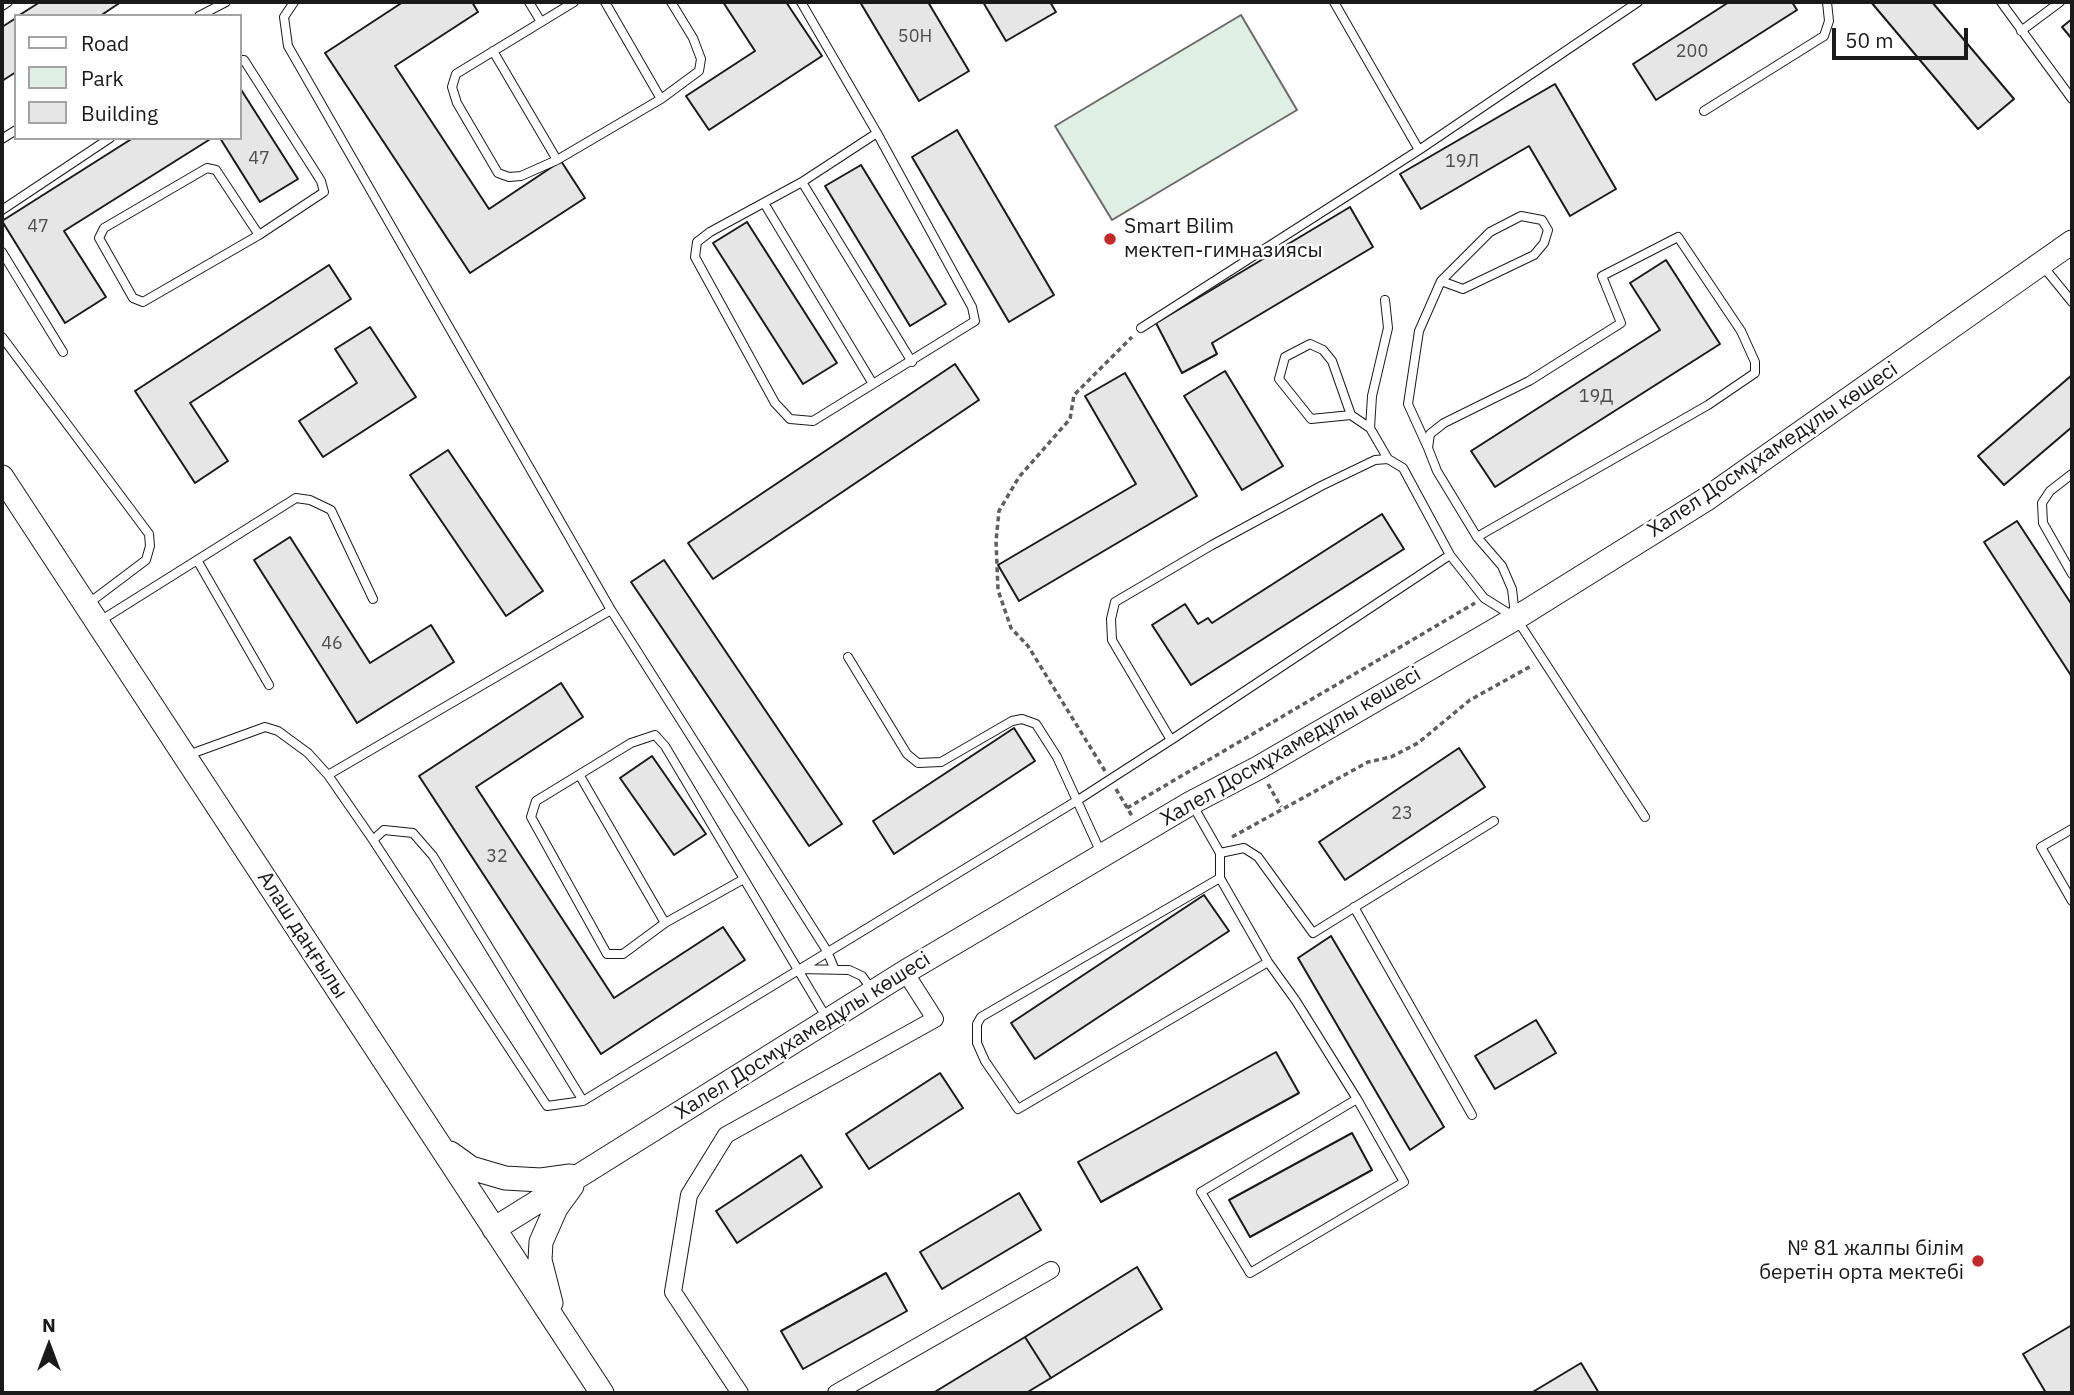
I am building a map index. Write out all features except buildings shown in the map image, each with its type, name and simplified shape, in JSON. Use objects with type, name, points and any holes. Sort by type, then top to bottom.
[{"type":"street","name":"Халел Досмұхамедұлы көшесі","points":[[494,1229],[905,972],[1191,803],[1258,768],[1516,618],[1705,500],[2072,242]]},
{"type":"street","name":"Алаш даңғылы","points":[[2,477],[602,1393]]},
{"type":"street","points":[[740,1393],[673,1292],[689,1195],[726,1135],[934,1019],[905,972]]},
{"type":"street","points":[[439,1145],[471,1168],[505,1178],[541,1180],[582,1174]]},
{"type":"street","points":[[558,1326],[544,1280],[541,1242],[556,1208],[582,1174]]},
{"type":"street","points":[[836,1393],[1051,1270]]},
{"type":"lane","points":[[2,6],[8,2]]},
{"type":"lane","points":[[203,14],[226,2]]},
{"type":"lane","points":[[295,2],[284,17],[288,46],[611,610],[827,951],[834,968]]},
{"type":"lane","points":[[529,2],[541,22]]},
{"type":"lane","points":[[574,2],[456,74],[453,87],[463,115],[498,173],[509,177],[522,176],[557,160],[662,99],[699,71],[701,59],[693,38],[671,2]]},
{"type":"lane","points":[[605,2],[662,99]]},
{"type":"lane","points":[[801,2],[877,132],[972,307],[975,321],[813,421],[790,419],[775,403],[695,257],[697,242],[710,232],[802,181],[877,132]]},
{"type":"lane","points":[[1334,2],[1419,150]]},
{"type":"lane","points":[[1141,328],[1419,150],[1639,2]]},
{"type":"lane","points":[[1704,111],[1824,36],[1829,21],[1827,2]]},
{"type":"lane","points":[[2001,2],[2072,99]]},
{"type":"lane","points":[[2021,31],[2060,2]]},
{"type":"lane","points":[[493,51],[557,160]]},
{"type":"lane","points":[[242,60],[321,181],[324,192],[259,235],[143,302],[133,298],[99,238],[104,228],[207,167],[216,170],[259,235]]},
{"type":"lane","points":[[2,210],[107,140]]},
{"type":"lane","points":[[802,181],[912,362]]},
{"type":"lane","points":[[764,203],[873,384]]},
{"type":"lane","points":[[1441,281],[1463,289],[1534,255],[1544,243],[1548,230],[1542,220],[1521,216],[1490,232],[1441,281],[1419,331],[1408,404],[1437,471],[1477,537],[1502,566],[1512,589],[1516,618],[1645,817]]},
{"type":"lane","points":[[1428,448],[1430,434],[1444,423],[1530,381],[1621,323],[1602,276],[1678,237],[1741,331],[1755,362],[1755,373],[1708,405],[1477,537]]},
{"type":"lane","points":[[2,252],[63,352]]},
{"type":"lane","points":[[2042,265],[2072,302]]},
{"type":"lane","points":[[1370,428],[1371,396],[1388,328],[1385,300]]},
{"type":"lane","points":[[2,337],[149,534],[150,546],[146,559],[92,614]]},
{"type":"lane","points":[[1352,415],[1311,419],[1279,379],[1285,357],[1310,344],[1323,350],[1332,361],[1352,415],[1370,428],[1388,459],[1403,468],[1450,555],[1484,597],[1516,618]]},
{"type":"lane","points":[[1171,740],[1112,640],[1111,619],[1115,602],[1321,486],[1375,460],[1388,459]]},
{"type":"lane","points":[[2072,474],[2050,491],[2042,503],[2043,523],[2072,574]]},
{"type":"lane","points":[[92,614],[197,560],[296,498],[310,500],[331,510],[373,599]]},
{"type":"lane","points":[[185,757],[265,727],[278,731],[308,753],[328,775],[373,840],[547,1106],[583,1101],[1078,800],[1450,555]]},
{"type":"lane","points":[[197,560],[270,685]]},
{"type":"lane","points":[[328,775],[611,610]]},
{"type":"lane","points":[[848,657],[907,754],[918,763],[941,762],[1012,721],[1022,719],[1037,724],[1078,800],[1102,856]]},
{"type":"lane","points":[[742,880],[665,923],[623,954],[607,954],[531,817],[536,801],[631,743],[655,735],[665,746],[742,880],[828,1020]]},
{"type":"lane","points":[[580,776],[665,923]]},
{"type":"lane","points":[[1191,803],[1218,850],[1220,878],[1268,961],[1357,1099],[1405,1182],[1250,1273],[1201,1192],[1357,1099]]},
{"type":"lane","points":[[1218,850],[1244,848],[1258,857],[1313,933],[1494,821]]},
{"type":"lane","points":[[2072,829],[2040,848],[2072,901]]},
{"type":"lane","points":[[373,840],[384,830],[412,833],[433,856],[583,1101]]},
{"type":"lane","points":[[1220,878],[981,1017],[977,1024],[977,1043],[985,1061],[1018,1109],[1268,961]]},
{"type":"lane","points":[[1354,907],[1472,1115]]},
{"type":"lane","points":[[796,970],[834,968],[862,976],[873,992]]},
{"type":"path","points":[[1141,328],[1073,395],[1070,419],[1018,477],[999,511],[996,541],[998,590],[1011,628],[1028,646],[1141,833]]},
{"type":"path","points":[[1127,808],[1484,597]]},
{"type":"path","points":[[1218,850],[1280,807],[1368,762],[1391,757],[1418,743],[1470,700],[1541,660]]},
{"type":"green space","points":[[1241,15],[1297,110],[1112,220],[1055,126]]},
{"type":"place","name":"Smart Bilim мектеп-гимназиясы","points":[[1110,239]]},
{"type":"place","name":"№ 81 жалпы білім беретін орта мектебі","points":[[1978,1261]]}]
